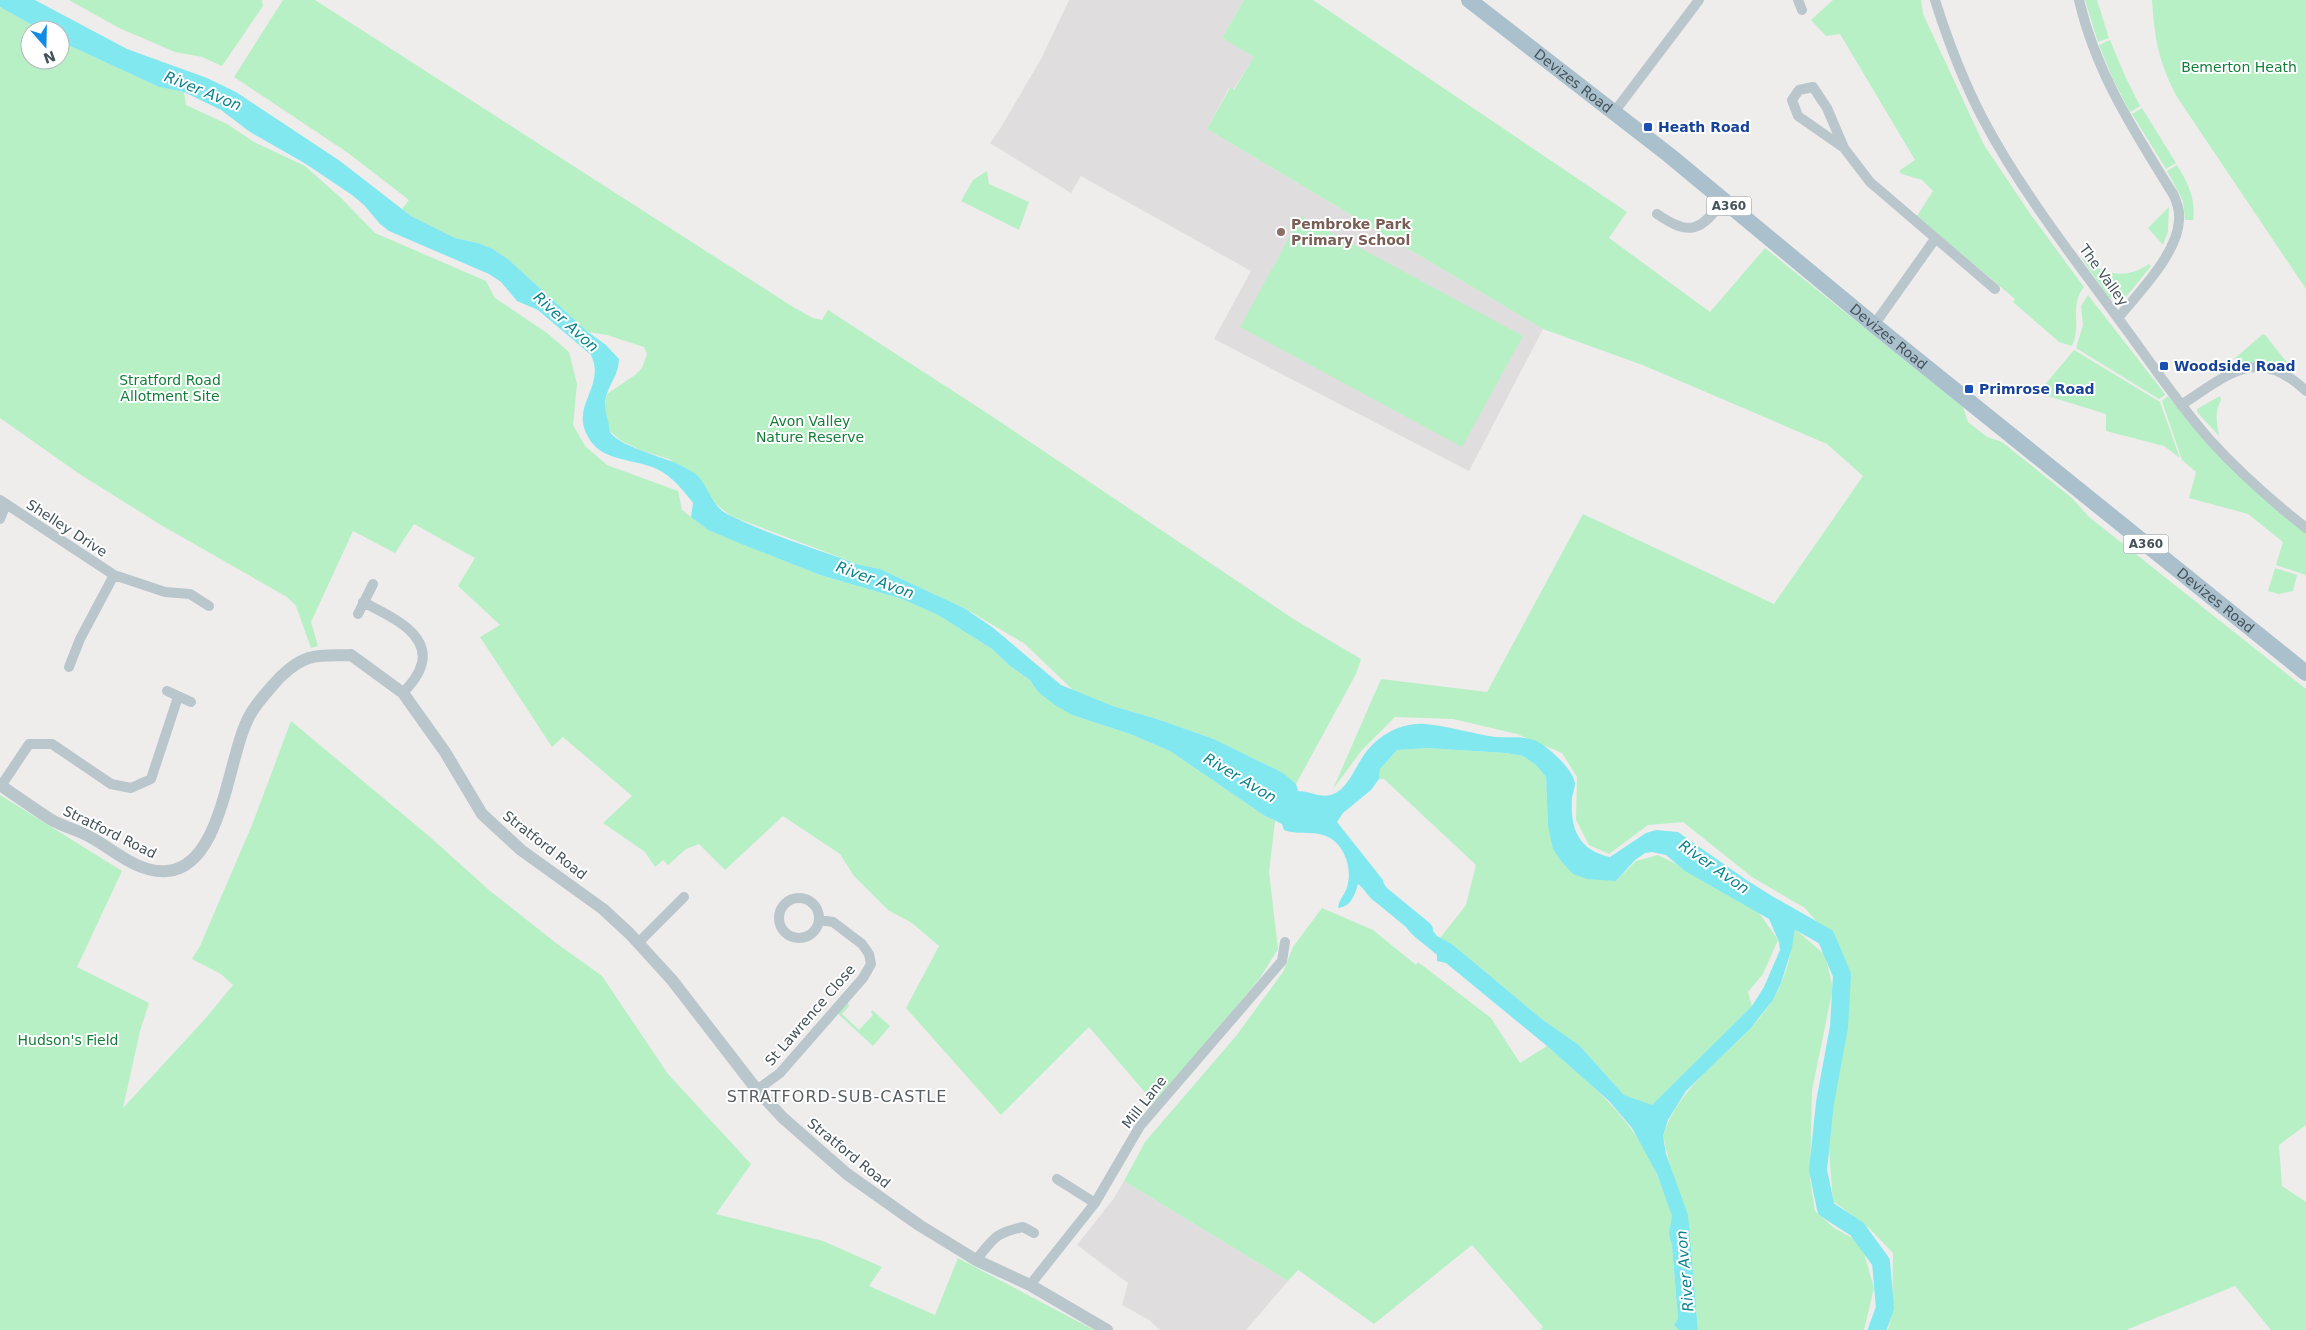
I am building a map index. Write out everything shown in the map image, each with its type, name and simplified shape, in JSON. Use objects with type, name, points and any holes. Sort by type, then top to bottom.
[{"type":"main road","name":"Devizes Road","points":[[1469,0],[1615,112],[1874,326],[2306,673]]},
{"type":"street","points":[[1615,112],[1699,0]]},
{"type":"street","name":"The Valley","points":[[1935,0],[1955,59],[1988,129],[2036,204],[2181,405],[2235,467],[2306,528]]},
{"type":"street","points":[[2079,0],[2109,87],[2173,194],[2178,206],[2178,228],[2173,246],[2118,318]]},
{"type":"street","points":[[1844,148],[1798,116],[1792,100],[1799,90],[1813,87],[1827,108],[1844,148],[1870,182],[1995,289]]},
{"type":"street","points":[[1657,214],[1673,225],[1688,229],[1705,222],[1723,201]]},
{"type":"street","points":[[1874,326],[1935,239]]},
{"type":"street","points":[[2181,405],[2235,372],[2253,367],[2268,367],[2282,371],[2306,391]]},
{"type":"street","points":[[0,519],[3,502]]},
{"type":"street","name":"Shelley Drive","points":[[3,502],[114,575],[165,592],[190,594],[209,606]]},
{"type":"street","name":"Shelley Drive","points":[[70,667],[80,639],[114,575]]},
{"type":"street","points":[[358,614],[373,584]]},
{"type":"street","points":[[363,602],[403,624],[419,642],[423,662],[417,676],[403,694]]},
{"type":"street","name":"Stratford Road","points":[[1,785],[51,820],[91,837],[141,866],[166,871],[178,869],[191,862],[200,853],[211,833],[249,715],[283,674],[309,658],[351,655],[403,694],[445,752],[482,814],[522,850],[604,909],[638,943],[672,980],[782,1118],[847,1174],[919,1225],[976,1260],[1030,1285],[1107,1330]]},
{"type":"street","points":[[167,691],[192,702]]},
{"type":"street","points":[[1,785],[29,744],[52,744],[112,784],[131,788],[151,779],[178,697]]},
{"type":"street","points":[[638,943],[684,897]]},
{"type":"street","points":[[797,898],[804,898],[816,906],[819,920],[813,933],[808,937],[797,939],[784,932],[778,921],[779,914],[788,901],[797,898]]},
{"type":"street","name":"St Lawrence Close","points":[[758,1090],[780,1072],[863,978],[871,964],[869,954],[862,944],[833,922],[819,920]]},
{"type":"street","name":"Mill Lane","points":[[1030,1285],[1095,1203],[1140,1126],[1282,961],[1286,942]]},
{"type":"street","points":[[1058,1179],[1095,1203]]},
{"type":"street","points":[[976,1260],[996,1236],[1004,1231],[1023,1227],[1034,1233]]},
{"type":"shaded area","name":"Pembroke Park Primary School","points":[[1069,0],[1244,0],[1222,38],[1255,56],[1233,90],[1229,88],[1207,129],[1543,329],[1469,471],[1214,339],[1251,271],[1081,176],[1071,193],[990,143],[1041,59]]},
{"type":"shaded area","points":[[1124,1181],[1288,1281],[1246,1330],[1160,1330],[1149,1320],[1122,1305],[1128,1283],[1077,1245],[1114,1198]]},
{"type":"green space","points":[[69,0],[262,0],[263,6],[222,66],[202,57],[175,52],[119,28]]},
{"type":"green space","name":"Avon Valley Nature Reserve","points":[[283,0],[315,0],[793,307],[813,318],[822,320],[828,310],[990,415],[1295,620],[1361,659],[1356,674],[1296,784],[1267,765],[1214,739],[1113,706],[1074,691],[1025,644],[964,608],[880,569],[860,565],[731,516],[711,500],[707,489],[669,459],[640,450],[620,440],[610,431],[604,411],[607,394],[642,368],[647,354],[644,347],[607,335],[588,332],[509,260],[493,249],[478,243],[455,238],[411,216],[402,209],[409,200],[348,153],[234,77]]},
{"type":"green space","points":[[1244,0],[1313,0],[1627,212],[1609,238],[1710,312],[1765,248],[1963,407],[1968,422],[1987,437],[2002,442],[2072,498],[2089,517],[2306,689],[2306,1125],[2279,1145],[2282,1186],[2306,1202],[2306,1330],[2271,1330],[2235,1286],[2126,1330],[1888,1330],[1892,1314],[1893,1253],[1869,1228],[1833,1201],[1829,1152],[1835,1089],[1848,1018],[1839,948],[1805,908],[1752,877],[1683,822],[1648,825],[1609,854],[1589,845],[1576,820],[1577,777],[1562,753],[1517,734],[1453,719],[1395,717],[1362,750],[1333,789],[1381,679],[1487,692],[1583,514],[1774,604],[1863,476],[1827,444],[1645,366],[1543,329],[1207,129],[1230,88],[1234,90],[1254,57],[1222,38]]},
{"type":"green space","points":[[1833,0],[1921,0],[1923,14],[1984,145],[2031,215],[2084,287],[2077,301],[2076,331],[2072,346],[2059,342],[2013,302],[2015,299],[1917,216],[1933,191],[1922,180],[1902,174],[1899,171],[1915,160],[1840,34],[1826,36],[1811,20]]},
{"type":"green space","points":[[2085,0],[2097,0],[2109,38],[2098,42]]},
{"type":"green space","name":"Bemerton Heath","points":[[2152,0],[2306,0],[2306,289],[2177,97],[2158,50]]},
{"type":"green space","name":"Stratford Road Allotment Site","points":[[0,7],[23,20],[20,20],[20,70],[70,70],[70,46],[159,87],[184,92],[186,105],[227,124],[254,142],[305,166],[341,198],[375,233],[486,281],[495,298],[547,333],[569,352],[577,384],[573,425],[585,446],[607,465],[678,491],[682,510],[708,530],[820,575],[902,599],[938,615],[992,649],[1010,666],[1030,680],[1038,692],[1072,715],[1130,734],[1170,751],[1275,821],[1269,872],[1278,949],[1260,978],[1155,1104],[1089,1027],[1001,1115],[906,1008],[939,946],[912,923],[888,910],[854,876],[840,854],[783,816],[725,870],[699,844],[686,849],[668,865],[663,860],[655,867],[645,852],[603,823],[632,796],[563,737],[552,747],[480,637],[500,625],[458,586],[475,558],[414,524],[395,553],[353,531],[311,622],[318,646],[311,648],[296,606],[287,597],[161,525],[78,473],[0,418]]},
{"type":"green space","points":[[2110,40],[2140,106],[2130,112],[2112,77],[2099,45]]},
{"type":"green space","points":[[2142,108],[2176,163],[2166,169],[2132,114]]},
{"type":"green space","points":[[2177,165],[2190,191],[2194,212],[2193,220],[2185,220],[2183,201],[2167,171]]},
{"type":"green space","points":[[987,171],[989,184],[1029,202],[1019,230],[961,201],[973,180]]},
{"type":"green space","points":[[2169,207],[2168,231],[2163,245],[2148,228]]},
{"type":"green space","points":[[1301,216],[1523,336],[1462,447],[1240,327]]},
{"type":"green space","points":[[2080,256],[2096,267],[2113,273],[2122,274],[2140,269],[2149,264],[2151,266],[2126,297],[2119,301],[2109,298]]},
{"type":"green space","points":[[2088,295],[2165,395],[2159,399],[2076,348],[2083,325],[2081,306]]},
{"type":"green space","points":[[2263,334],[2293,370],[2279,365],[2259,362],[2238,366],[2235,358]]},
{"type":"green space","points":[[2074,350],[2160,402],[2180,458],[2164,446],[2106,431],[2106,414],[2038,393]]},
{"type":"green space","points":[[2168,396],[2209,445],[2250,486],[2306,533],[2306,575],[2276,565],[2283,542],[2248,514],[2189,498],[2196,472],[2182,460],[2162,401]]},
{"type":"green space","points":[[2220,396],[2221,400],[2217,409],[2219,436],[2197,412],[2197,409]]},
{"type":"green space","points":[[2275,568],[2297,575],[2293,591],[2279,594],[2268,591]]},
{"type":"green space","name":"Hudson's Field","points":[[291,721],[430,837],[489,890],[556,943],[602,976],[668,1074],[751,1164],[716,1214],[823,1241],[882,1267],[869,1286],[935,1315],[958,1258],[1094,1330],[0,1330],[0,795],[122,871],[77,967],[149,1003],[140,1031],[123,1108],[205,1019],[233,985],[221,974],[192,959],[200,946],[252,825]]},
{"type":"green space","points":[[1427,748],[1506,753],[1523,756],[1536,765],[1546,777],[1548,826],[1616,881],[1636,861],[1658,855],[1708,880],[1757,910],[1778,940],[1763,974],[1748,992],[1752,1006],[1652,1106],[1624,1095],[1579,1045],[1543,1020],[1452,944],[1440,938],[1466,905],[1476,865],[1384,779],[1379,779],[1380,769],[1397,750]]},
{"type":"green space","points":[[1322,908],[1373,930],[1416,965],[1418,962],[1491,1018],[1520,1063],[1547,1046],[1584,1078],[1616,1110],[1642,1145],[1667,1199],[1672,1220],[1671,1241],[1678,1318],[1674,1325],[1679,1330],[1540,1330],[1543,1327],[1472,1245],[1374,1324],[1298,1270],[1288,1281],[1124,1181],[1145,1142],[1236,1036],[1283,972],[1293,947]]},
{"type":"green space","points":[[1795,929],[1825,955],[1833,988],[1812,1090],[1810,1179],[1815,1211],[1834,1228],[1861,1243],[1874,1288],[1864,1330],[1698,1330],[1691,1253],[1663,1136],[1672,1115],[1684,1097],[1697,1081],[1759,1019],[1772,1001],[1777,993],[1790,957]]},
{"type":"green space","points":[[847,1000],[849,1006],[842,1014],[859,1030],[873,1015],[872,1010],[890,1026],[873,1046],[836,1012]]},
{"type":"water","points":[[0,0],[35,0],[127,49],[207,78],[236,92],[340,161],[411,216],[455,238],[478,243],[493,249],[509,260],[588,332],[606,345],[619,359],[618,368],[605,402],[610,432],[615,437],[633,447],[695,473],[719,508],[731,516],[795,542],[860,565],[880,569],[964,608],[992,627],[1061,685],[1113,706],[1214,739],[1283,773],[1296,784],[1298,791],[1322,796],[1331,795],[1341,789],[1350,779],[1367,750],[1381,737],[1398,728],[1425,724],[1496,737],[1534,740],[1559,758],[1570,771],[1575,783],[1572,809],[1575,828],[1583,843],[1590,849],[1610,857],[1646,833],[1656,830],[1678,832],[1748,881],[1793,909],[1795,929],[1792,948],[1781,983],[1773,1000],[1750,1029],[1686,1091],[1668,1120],[1663,1136],[1666,1154],[1688,1215],[1698,1330],[1679,1330],[1674,1325],[1678,1318],[1672,1246],[1669,1234],[1672,1216],[1657,1174],[1632,1128],[1609,1101],[1547,1046],[1446,963],[1437,961],[1437,955],[1408,930],[1402,919],[1406,914],[1429,926],[1437,936],[1452,944],[1543,1020],[1579,1045],[1624,1095],[1652,1105],[1752,1006],[1764,987],[1780,950],[1779,942],[1769,919],[1685,871],[1666,855],[1652,852],[1645,853],[1635,860],[1616,881],[1587,879],[1573,874],[1553,849],[1548,826],[1546,777],[1536,765],[1523,756],[1506,753],[1427,748],[1397,750],[1380,769],[1379,779],[1371,790],[1343,813],[1337,822],[1383,880],[1385,895],[1395,903],[1389,910],[1372,899],[1358,884],[1354,896],[1349,903],[1338,908],[1346,890],[1349,876],[1344,854],[1330,838],[1318,834],[1284,830],[1282,824],[1265,816],[1170,751],[1130,734],[1072,715],[1038,692],[1030,680],[1010,666],[992,649],[938,615],[902,599],[820,575],[708,530],[691,517],[693,503],[668,475],[647,465],[608,455],[593,444],[583,424],[585,405],[594,376],[591,355],[538,310],[517,301],[501,282],[489,274],[389,231],[352,195],[306,164],[250,132],[221,110],[184,92],[159,87],[70,46],[70,20],[23,20],[0,7]]},
{"type":"waterway","name":"River Avon","points":[[1376,888],[1380,894],[1424,930]]},
{"type":"waterway","name":"River Avon","points":[[1775,908],[1826,937],[1842,975],[1839,1027],[1825,1103],[1818,1170],[1826,1209],[1857,1229],[1881,1262],[1885,1308],[1877,1330]]},
{"type":"place","name":"Heath Road","points":[[1648,127]]},
{"type":"place","name":"Pembroke Park Primary School","points":[[1281,232]]},
{"type":"place","name":"Woodside Road","points":[[2164,366]]},
{"type":"place","name":"Primrose Road","points":[[1969,389]]},
{"type":"district","name":"STRATFORD-SUB-CASTLE","points":[[837,1096]]}]
